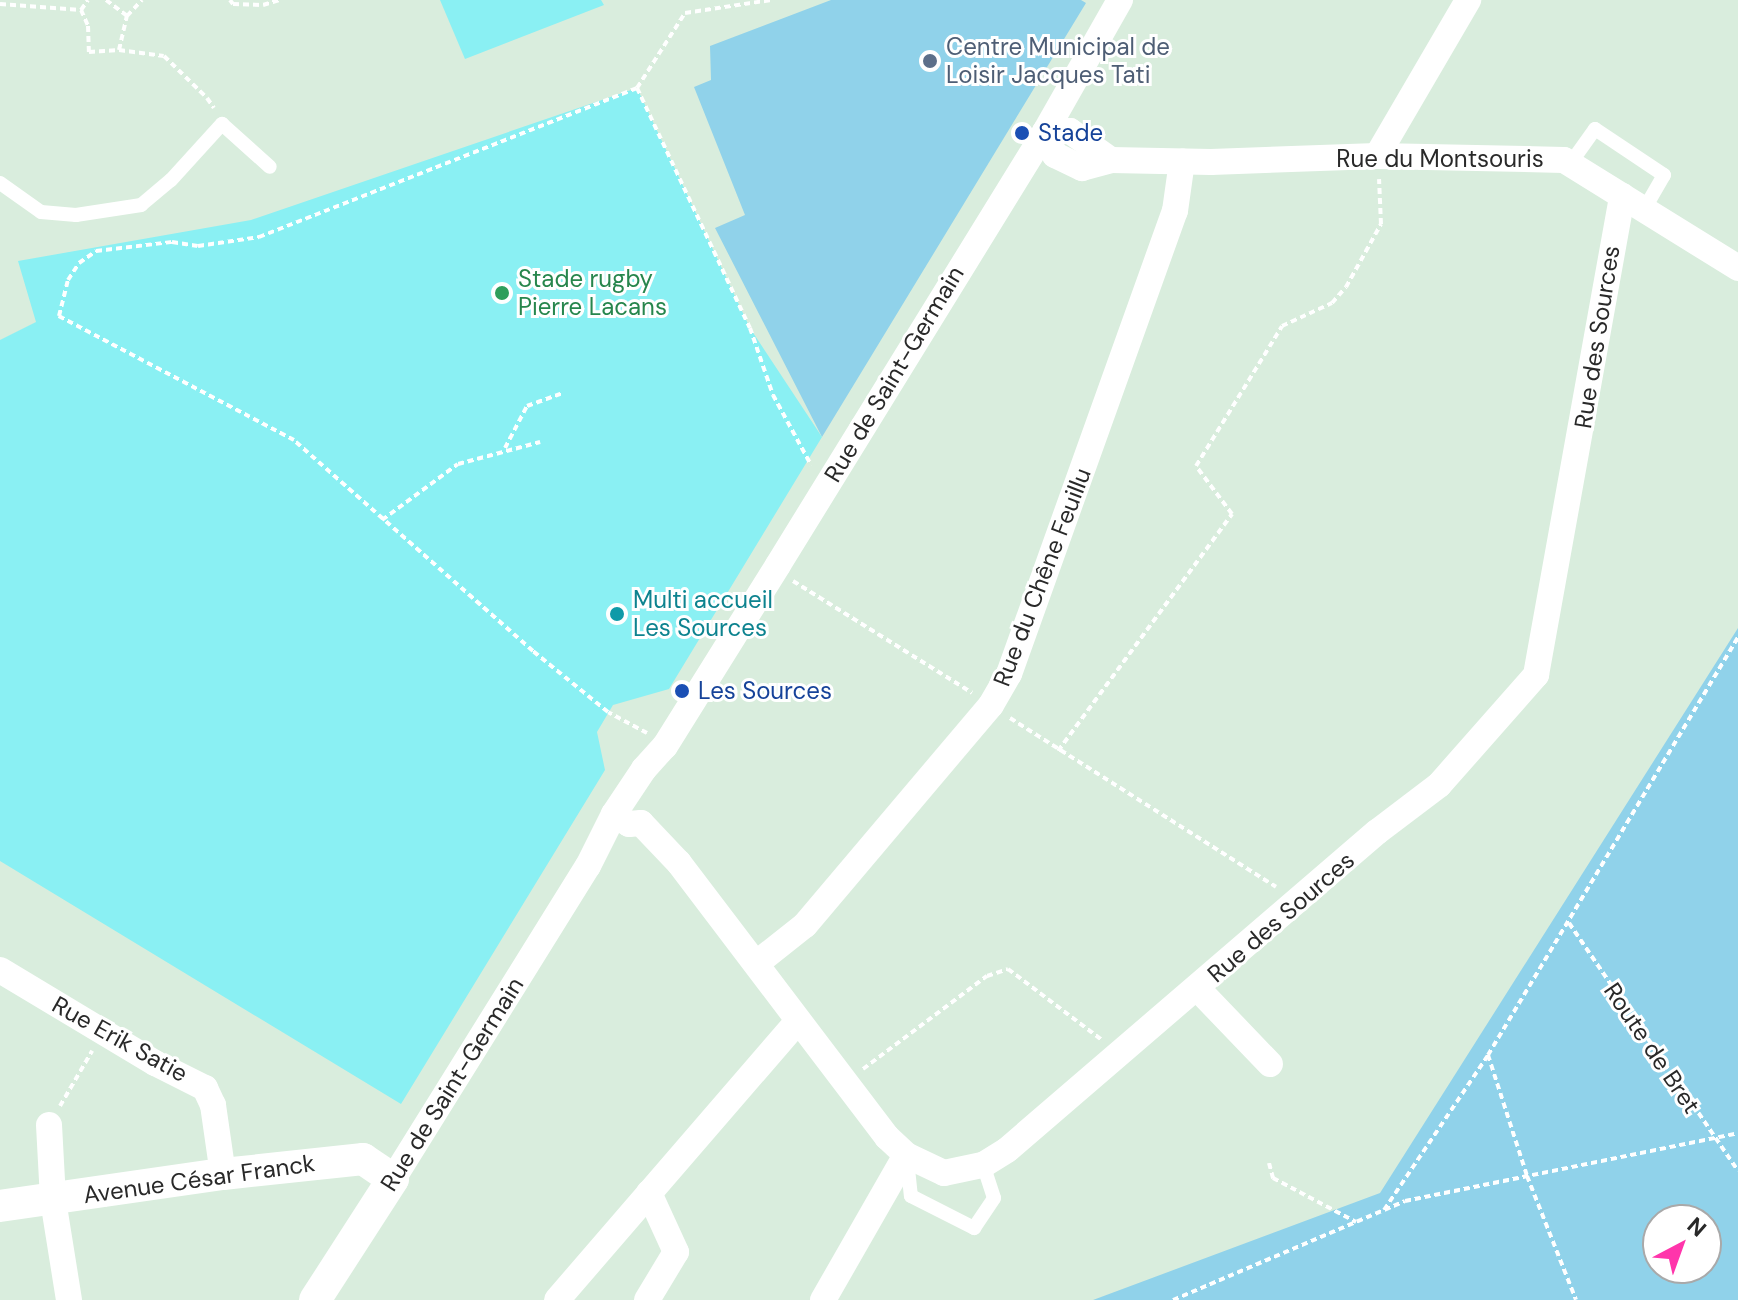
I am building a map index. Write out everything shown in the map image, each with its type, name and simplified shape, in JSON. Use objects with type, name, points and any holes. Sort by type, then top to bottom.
[{"type":"street","name":"Rue de Saint-Germain","points":[[315,1300],[588,866],[617,844],[621,819],[644,769],[665,746],[1045,132],[1120,0]]},
{"type":"street","points":[[1377,156],[1468,0]]},
{"type":"street","name":"Rue du Montsouris","points":[[1045,132],[1070,131],[1111,160],[1377,156],[1564,160],[1738,268]]},
{"type":"street","name":"Rue du Chêne Feuillu","points":[[757,963],[805,925],[991,705],[1009,674],[1175,211],[1182,161]]},
{"type":"street","name":"Rue des Sources","points":[[621,819],[641,823],[679,863],[887,1137],[906,1155],[944,1173],[983,1165],[1007,1150],[1377,832],[1439,785],[1536,675],[1622,196]]},
{"type":"street","name":"Rue Erik Satie","points":[[0,970],[211,1093],[223,1174]]},
{"type":"street","points":[[1198,989],[1270,1064]]},
{"type":"street","points":[[562,1299],[798,1021]]},
{"type":"street","points":[[49,1125],[53,1200],[69,1300]]},
{"type":"street","points":[[823,1300],[906,1155]]},
{"type":"street","name":"Avenue César Franck","points":[[0,1206],[223,1174],[363,1159],[393,1179]]},
{"type":"street","points":[[647,1300],[676,1252],[649,1193]]},
{"type":"lane","points":[[0,183],[41,212],[76,215],[141,205],[171,180],[222,124],[270,167]]},
{"type":"lane","points":[[1570,164],[1595,129],[1664,175],[1644,209]]},
{"type":"lane","points":[[906,1155],[911,1196],[974,1228],[994,1198],[983,1165]]},
{"type":"path","points":[[81,10],[88,0]]},
{"type":"path","points":[[106,0],[127,16]]},
{"type":"path","points":[[119,50],[127,16],[142,0]]},
{"type":"path","points":[[230,0],[233,4],[263,5],[279,0]]},
{"type":"path","points":[[665,746],[608,712],[382,520],[294,440],[59,316],[68,280],[79,263],[96,251],[172,242],[198,246],[259,237],[637,88],[685,13],[771,0]]},
{"type":"path","points":[[0,4],[81,10]]},
{"type":"path","points":[[81,10],[88,26],[89,52],[119,50],[164,56],[207,98],[222,124]]},
{"type":"path","points":[[637,88],[750,328],[773,395],[825,487]]},
{"type":"path","points":[[1058,751],[1232,514],[1196,466],[1282,326],[1332,303],[1346,287],[1381,224],[1377,156]]},
{"type":"path","points":[[504,450],[527,406],[562,393]]},
{"type":"path","points":[[382,520],[458,464],[540,442]]},
{"type":"path","points":[[785,570],[792,581],[1299,901]]},
{"type":"path","points":[[1384,1210],[1488,1055],[1738,637]]},
{"type":"path","name":"Route de Bret","points":[[1569,923],[1712,1138],[1738,1171]]},
{"type":"path","points":[[847,1081],[987,976],[1008,969],[1120,1053]]},
{"type":"path","points":[[49,1125],[102,1032]]},
{"type":"path","points":[[1488,1055],[1527,1176],[1576,1300]]},
{"type":"path","points":[[1173,1300],[1405,1201],[1738,1133]]},
{"type":"path","points":[[1269,1163],[1273,1178],[1356,1222]]},
{"type":"shaded area","points":[[440,0],[601,0],[604,5],[465,59]]},
{"type":"shaded area","points":[[831,0],[1081,0],[1086,3],[822,437],[715,228],[745,215],[694,87],[711,80],[710,46]]},
{"type":"shaded area","points":[[637,88],[750,328],[822,437],[669,689],[613,705],[597,732],[605,770],[401,1104],[0,861],[0,340],[36,322],[18,261],[251,220]]},
{"type":"shaded area","points":[[1738,628],[1738,1300],[1093,1300],[1380,1193]]},
{"type":"place","name":"Centre Municipal de Loisir Jacques Tati","points":[[930,61]]},
{"type":"place","name":"Stade","points":[[1022,133]]},
{"type":"place","name":"Stade rugby Pierre Lacans","points":[[502,293]]},
{"type":"place","name":"Multi accueil Les Sources","points":[[617,614]]},
{"type":"place","name":"Les Sources","points":[[682,691]]}]
